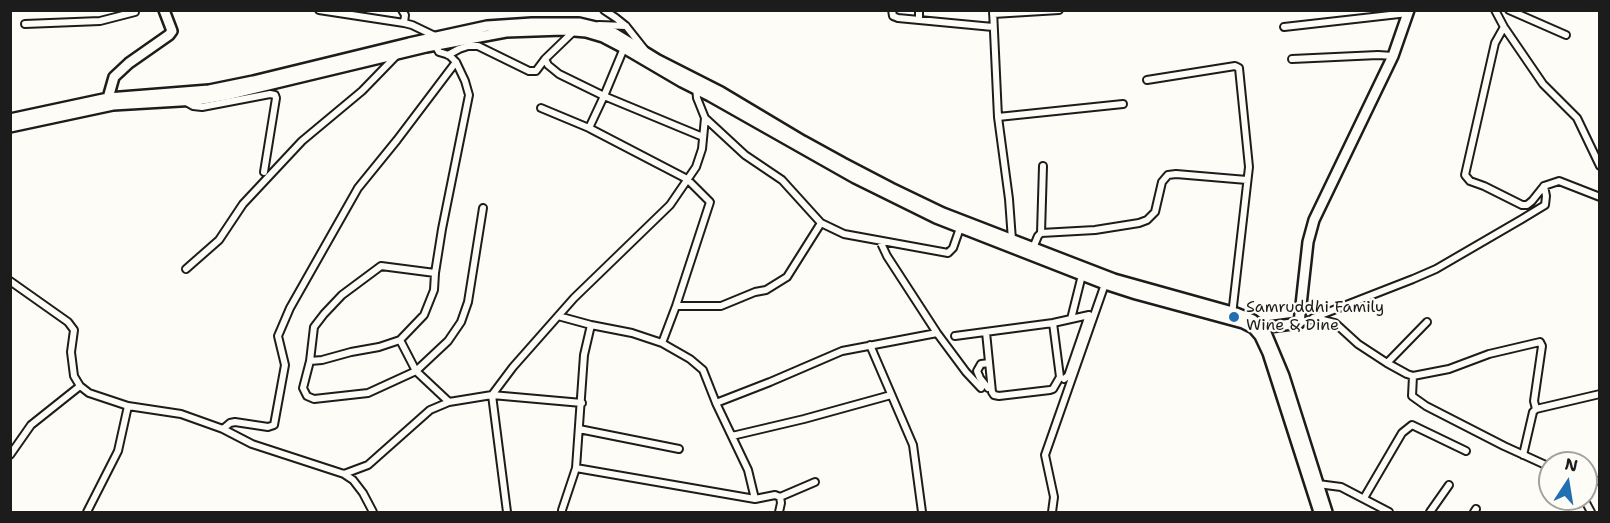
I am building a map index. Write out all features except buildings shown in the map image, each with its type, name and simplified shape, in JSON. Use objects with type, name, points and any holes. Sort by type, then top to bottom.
[{"type":"main road","points":[[108,102],[114,77],[172,31],[164,10]]},
{"type":"main road","points":[[1260,330],[1299,323],[1308,242],[1314,220],[1393,57],[1409,12]]},
{"type":"main road","points":[[10,119],[108,102],[209,90],[412,47],[487,26],[508,24],[561,22],[596,27],[614,33],[670,71]]},
{"type":"main road","points":[[436,41],[506,32],[563,30],[586,32],[603,37],[697,85],[855,178],[936,218],[960,228],[1012,240],[1033,248],[1082,275],[1136,294],[1253,320],[1274,350],[1284,376],[1327,513]]},
{"type":"main road","points":[[10,127],[108,102],[182,101],[236,93],[397,55],[412,47]]},
{"type":"main road","points":[[697,85],[721,92],[803,141],[976,230],[1059,262],[1232,316]]},
{"type":"main road","points":[[1260,330],[1260,336],[1268,353],[1319,513]]},
{"type":"street","points":[[309,361],[379,347],[400,340],[424,315],[435,290],[435,273],[442,229],[469,95],[456,62],[448,55],[439,52],[436,41],[412,25],[319,10]]},
{"type":"street","points":[[402,10],[405,15],[404,23]]},
{"type":"street","points":[[604,10],[626,26],[649,55]]},
{"type":"street","points":[[892,10],[895,17],[993,27]]},
{"type":"street","points":[[918,20],[919,10]]},
{"type":"street","points":[[1012,240],[998,117],[993,12],[1059,10]]},
{"type":"street","points":[[1495,10],[1543,84],[1577,118],[1597,156],[1599,166]]},
{"type":"street","points":[[1509,10],[1566,35]]},
{"type":"street","points":[[25,24],[100,21],[136,11]]},
{"type":"street","points":[[1284,27],[1409,12]]},
{"type":"street","points":[[596,27],[626,26]]},
{"type":"street","points":[[1504,27],[1494,43],[1465,175],[1470,181],[1521,205],[1532,201],[1544,186],[1561,181],[1599,197]]},
{"type":"street","points":[[448,55],[468,46],[478,46],[529,71],[536,71],[574,31]]},
{"type":"street","points":[[589,128],[624,48]]},
{"type":"street","points":[[186,269],[219,240],[243,204],[302,141],[362,91],[397,55]]},
{"type":"street","points":[[1292,59],[1378,55],[1393,57]]},
{"type":"street","points":[[545,60],[559,74],[604,96],[703,137]]},
{"type":"street","points":[[223,429],[235,422],[268,427],[274,424],[285,365],[278,336],[290,308],[358,188],[456,62]]},
{"type":"street","points":[[1148,80],[1234,66],[1239,68],[1249,166],[1232,316]]},
{"type":"street","points":[[697,85],[697,98],[705,118],[745,155],[782,180],[821,223],[844,234],[948,253],[953,248],[960,228]]},
{"type":"street","points":[[182,101],[192,106],[202,107],[275,95],[264,172]]},
{"type":"street","points":[[998,117],[1124,104]]},
{"type":"street","points":[[541,108],[589,128],[687,179],[710,202],[662,343]]},
{"type":"street","points":[[507,513],[492,395],[513,367],[573,298],[670,205],[696,167],[702,149],[705,118]]},
{"type":"street","points":[[1033,248],[1041,233],[1043,166]]},
{"type":"street","points":[[1041,233],[1095,230],[1147,220],[1155,212],[1162,182],[1168,175],[1247,180]]},
{"type":"street","points":[[1299,323],[1413,279],[1445,263],[1545,205],[1544,186]]},
{"type":"street","points":[[435,273],[381,266],[342,295],[314,327],[303,388],[307,396],[314,399],[368,393],[416,371],[448,341],[461,322],[468,302],[483,208]]},
{"type":"street","points":[[676,306],[721,306],[755,292],[766,290],[787,277],[821,223]]},
{"type":"street","points":[[880,241],[887,256],[937,333],[966,372],[984,388],[977,370],[981,364],[989,363]]},
{"type":"street","points":[[1071,319],[1082,275]]},
{"type":"street","points":[[10,281],[68,322],[74,330],[71,352],[74,376],[80,386],[89,393],[128,406],[181,414],[223,429],[252,444],[344,474],[353,480],[363,493],[373,513]]},
{"type":"street","points":[[1052,513],[1054,497],[1045,455],[1105,284]]},
{"type":"street","points":[[955,336],[1053,323],[1089,315],[1068,376],[1064,379]]},
{"type":"street","points":[[558,316],[591,326],[632,333],[662,343],[690,359],[703,370],[748,470],[755,499]]},
{"type":"street","points":[[1309,320],[1335,323],[1358,344],[1407,375],[1413,376],[1449,369],[1489,354],[1540,342],[1542,346],[1534,401],[1536,409]]},
{"type":"street","points":[[1387,363],[1427,322]]},
{"type":"street","points":[[986,332],[994,395],[1053,389],[1060,377],[1053,323]]},
{"type":"street","points":[[562,510],[576,468],[584,355],[591,326]]},
{"type":"street","points":[[716,403],[842,351],[937,333]]},
{"type":"street","points":[[400,340],[416,371],[449,402]]},
{"type":"street","points":[[870,345],[913,445],[922,513]]},
{"type":"street","points":[[1413,376],[1412,396],[1426,406],[1538,462]]},
{"type":"street","points":[[10,456],[31,425],[80,386]]},
{"type":"street","points":[[1522,455],[1533,412],[1536,409],[1599,394]]},
{"type":"street","points":[[344,474],[368,465],[430,410],[449,402],[492,395],[582,403]]},
{"type":"street","points":[[732,436],[891,395]]},
{"type":"street","points":[[87,513],[118,451],[128,406]]},
{"type":"street","points":[[1364,498],[1402,433],[1412,425],[1466,451]]},
{"type":"street","points":[[579,429],[680,449]]},
{"type":"street","points":[[10,439],[19,443]]},
{"type":"street","points":[[576,468],[755,499],[775,495],[780,497],[815,482]]},
{"type":"street","points":[[1318,484],[1341,487],[1389,513]]},
{"type":"street","points":[[1430,513],[1449,485]]},
{"type":"street","points":[[779,513],[780,497]]},
{"type":"place","name":"Samruddhi Family Wine & Dine","points":[[1234,317]]}]
